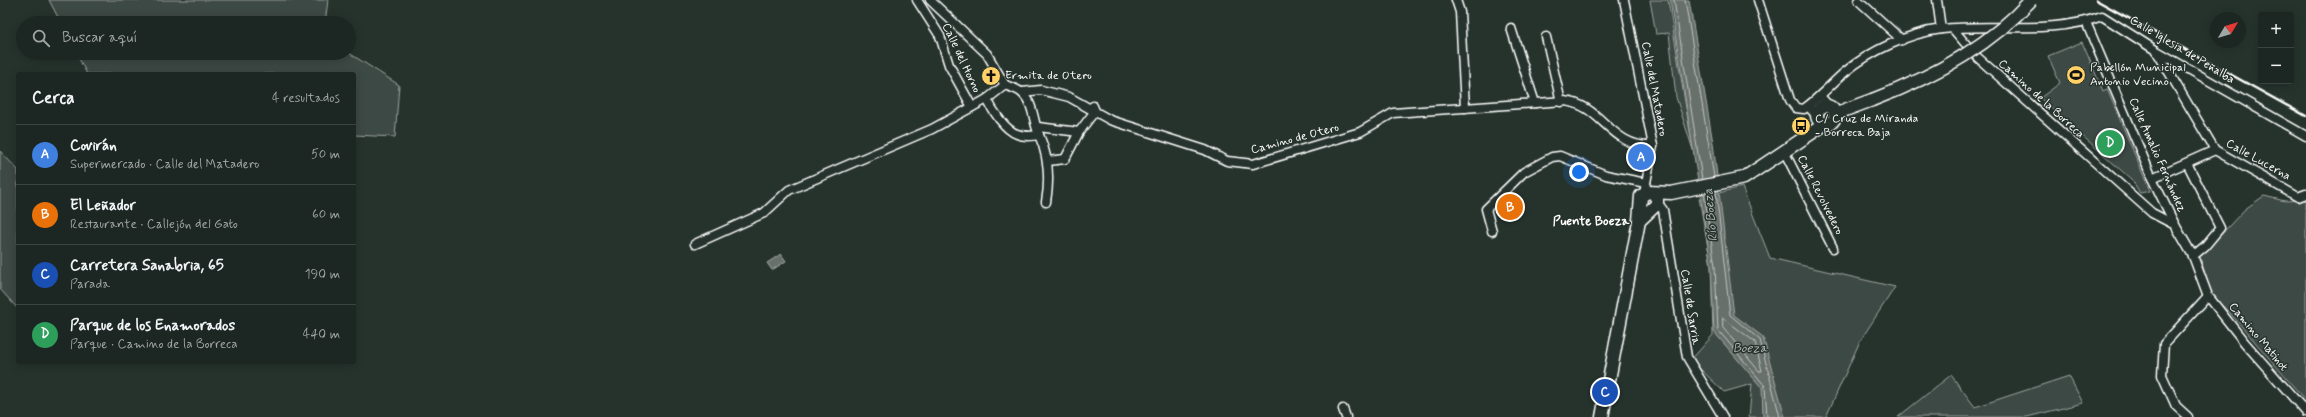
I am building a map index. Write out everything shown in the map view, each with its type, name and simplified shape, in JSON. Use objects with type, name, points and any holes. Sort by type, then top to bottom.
[{"type":"street","name":"Calle del Horno","points":[[917,0],[940,36],[949,65],[972,107]]},
{"type":"street","points":[[930,0],[987,54],[1005,85],[1022,92],[1028,101],[1048,161],[1049,185],[1046,202]]},
{"type":"street","points":[[1456,0],[1460,12],[1465,108]]},
{"type":"street","name":"Calle del Matadero","points":[[1624,0],[1653,146],[1654,199]]},
{"type":"street","points":[[1758,0],[1790,100],[1796,108],[1804,109],[1816,116],[1833,122],[1832,107],[1846,72],[1864,59],[1902,40],[1941,29],[2013,28],[2086,22]]},
{"type":"street","points":[[1938,0],[1941,29]]},
{"type":"street","points":[[1492,231],[1486,209],[1524,172],[1552,157],[1560,156],[1606,175],[1654,199],[1744,178],[1757,171],[1802,140],[1819,108],[1872,100],[1925,79],[1963,57],[1990,38],[2020,12],[2031,0]]},
{"type":"street","points":[[1859,1],[1902,40]]},
{"type":"street","name":"Calle Iglesia de Peñalba","points":[[2086,22],[2102,16],[2157,51],[2306,136]]},
{"type":"street","name":"Calle Amalio Fernández","points":[[2086,22],[2152,178],[2175,225],[2193,256],[2208,296]]},
{"type":"street","points":[[1511,28],[1535,103]]},
{"type":"street","name":"Camino de la Borreca","points":[[1953,29],[1976,56],[2141,204],[2152,213],[2175,225]]},
{"type":"street","points":[[1546,37],[1561,102]]},
{"type":"street","name":"Calle Lucerna","points":[[2157,51],[2215,150],[2298,197],[2306,194]]},
{"type":"street","points":[[695,244],[764,213],[789,190],[932,128],[987,99],[1005,85]]},
{"type":"street","name":"Camino de Otero","points":[[1022,92],[1036,90],[1053,92],[1069,97],[1094,108],[1110,120],[1205,150],[1227,161],[1252,164],[1360,132],[1393,113],[1535,103],[1574,102],[1589,109],[1632,145],[1653,146]]},
{"type":"street","points":[[987,99],[990,106],[1015,134],[1025,136],[1079,132]]},
{"type":"street","points":[[1048,161],[1065,159],[1094,108]]},
{"type":"street","points":[[2152,178],[2215,150]]},
{"type":"street","name":"Calle Revolvedero","points":[[1784,153],[1833,248]]},
{"type":"street","points":[[2187,163],[2220,228],[2205,246],[2193,256]]},
{"type":"street","points":[[1602,417],[1639,220],[1654,199]]},
{"type":"street","name":"Calle de Sarria","points":[[1654,199],[1686,357],[1724,417]]},
{"type":"street","points":[[2188,417],[2176,406],[2162,376],[2164,344],[2208,296]]},
{"type":"street","name":"Camino Matinot","points":[[2208,296],[2245,343],[2306,412]]},
{"type":"street","points":[[1343,409],[1346,417]]},
{"type":"shaded area","points":[[49,0],[328,0],[326,16],[57,16]]},
{"type":"shaded area","points":[[1650,0],[1668,0],[1693,150],[1676,97],[1669,33],[1656,34]]},
{"type":"shaded area","points":[[2082,42],[2103,91],[2107,89],[2150,191],[2140,193],[2132,180],[2040,98],[2060,83],[2048,56]]},
{"type":"shaded area","points":[[356,57],[399,85],[395,137],[356,135],[356,72],[86,72],[80,60],[356,60]]},
{"type":"shaded area","points":[[0,151],[16,168],[16,307],[0,289]]},
{"type":"shaded area","points":[[1742,187],[1770,258],[1895,287],[1860,341],[1826,417],[1749,417],[1752,384],[1724,392],[1691,360],[1713,335],[1711,264],[1699,198]]},
{"type":"shaded area","points":[[2264,196],[2285,201],[2306,200],[2306,401],[2230,313],[2212,296],[2200,257],[2245,209]]},
{"type":"shaded area","points":[[1951,375],[1975,407],[2069,376],[2083,403],[2027,417],[1898,417]]},
{"type":"water","name":"Boeza","points":[[1670,0],[1689,0],[1713,143],[1734,315],[1763,337],[1785,417],[1763,417],[1762,388],[1714,332],[1711,266]]},
{"type":"water","points":[[781,254],[786,261],[772,270],[767,263]]},
{"type":"railway","points":[[2096,0],[2306,116]]},
{"type":"place","name":"Pabellón Municipal Antonio Vecino","points":[[2076,75]]},
{"type":"place","name":"Ermita de Otero","points":[[991,76]]},
{"type":"place","name":"C/ Cruz de Miranda - Borreca Baja","points":[[1801,126]]},
{"type":"place","name":"Parque de los Enamorados","points":[[2110,143]]},
{"type":"place","name":"Covirán","points":[[1641,157]]},
{"type":"place","name":"El Leñador","points":[[1510,207]]},
{"type":"place","name":"Carretera Sanabria, 65","points":[[1605,392]]},
{"type":"district","name":"Puente Boeza","points":[[1591,221]]},
{"type":"water label","name":"Río Boeza","points":[[1711,215]]}]
